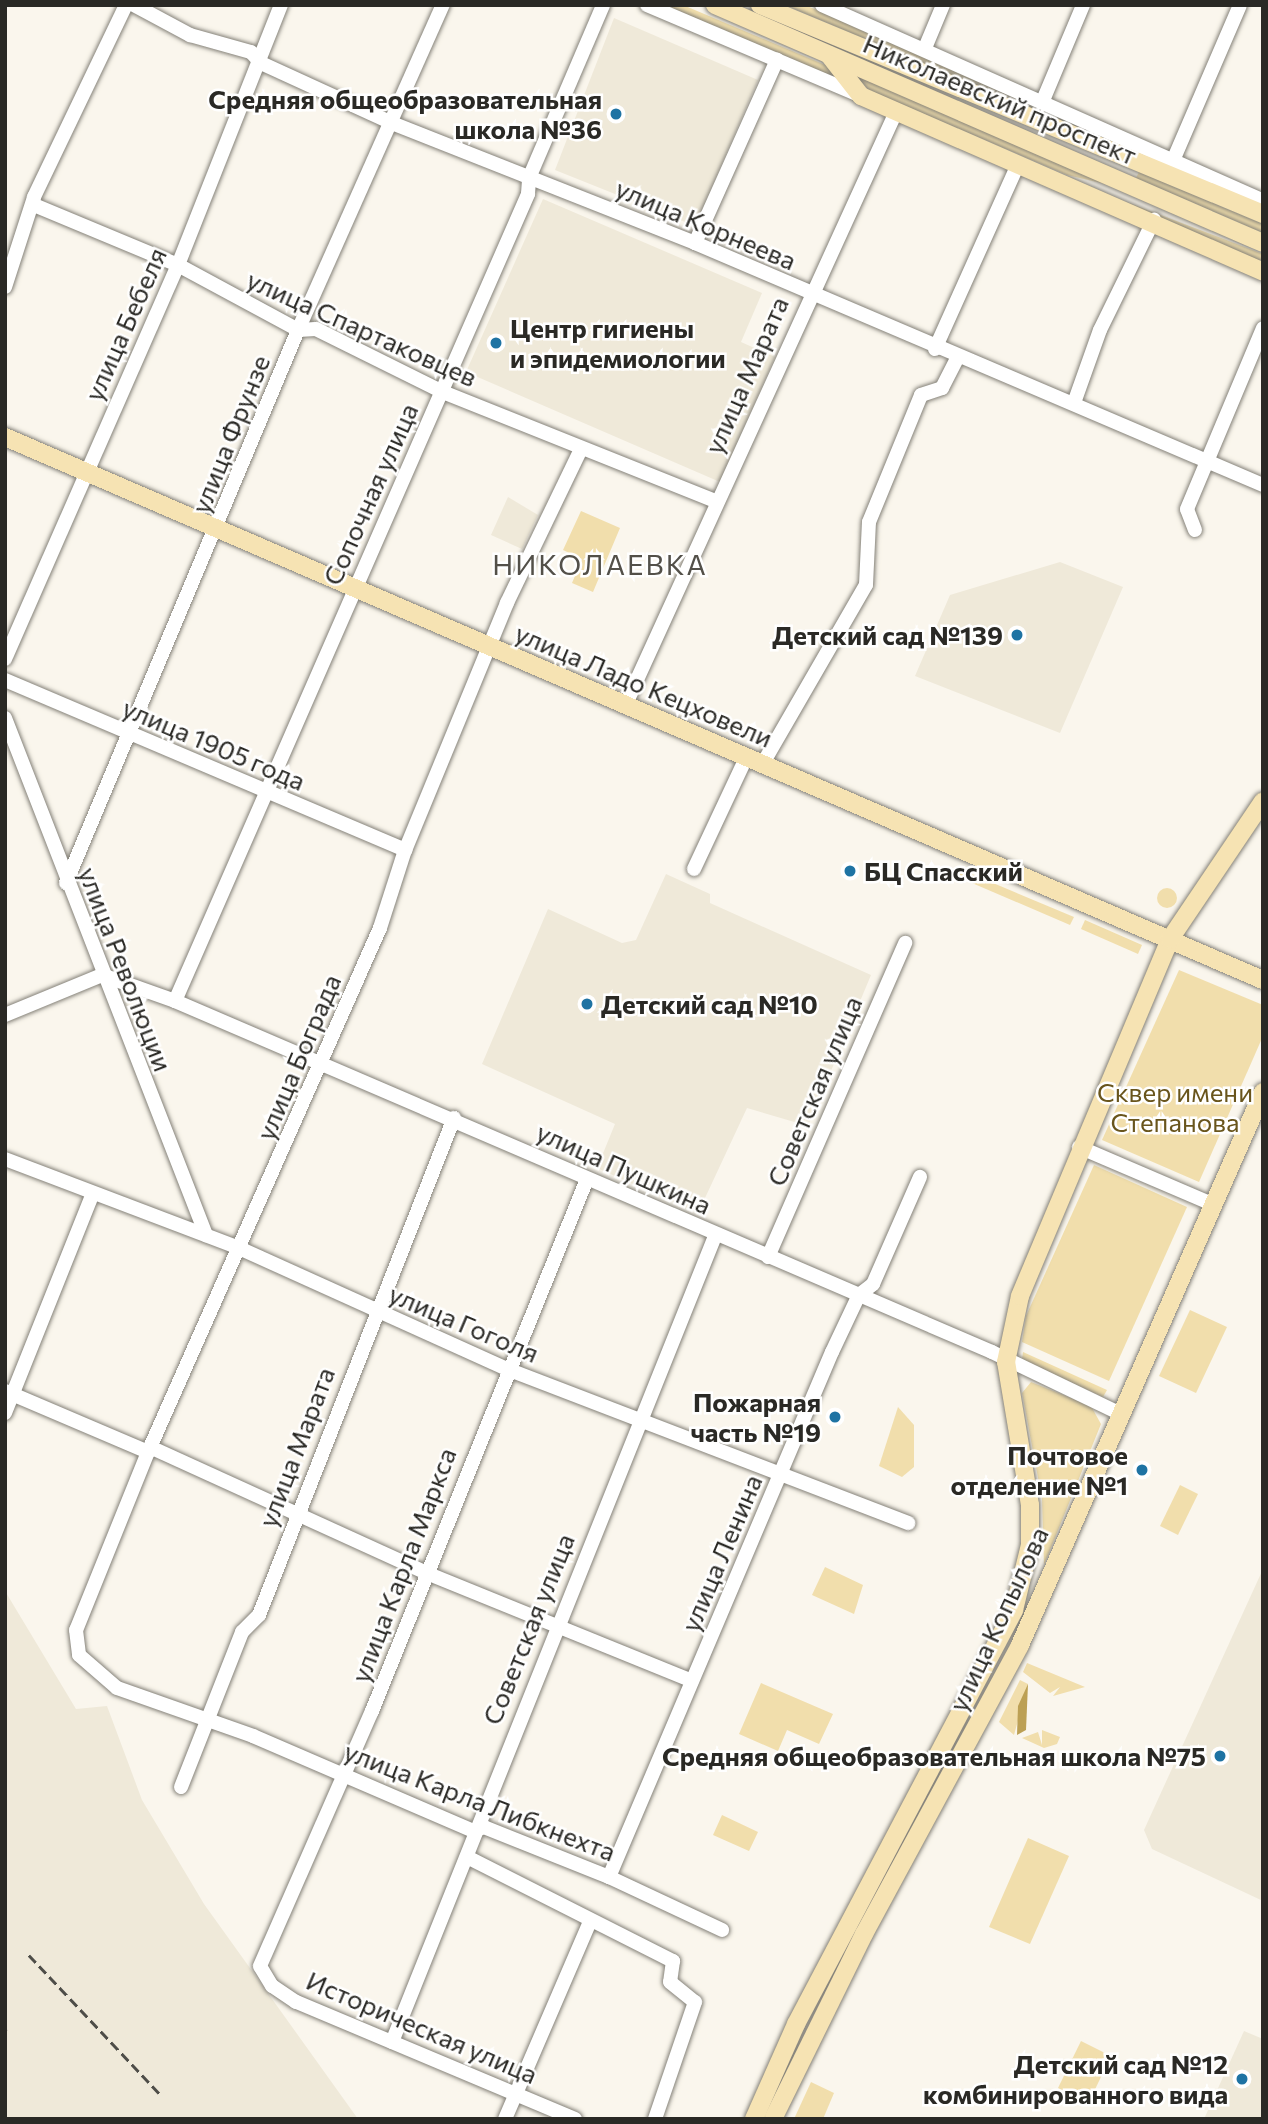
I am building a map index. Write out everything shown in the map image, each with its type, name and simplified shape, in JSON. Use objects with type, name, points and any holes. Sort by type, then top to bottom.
[{"type":"main road","name":"Николаевский проспект","points":[[715,5],[1263,243]]},
{"type":"main road","name":"Николаевский проспект","points":[[760,5],[1263,214]]},
{"type":"main road","points":[[827,52],[861,96]]},
{"type":"main road","name":"Николаевский проспект","points":[[861,96],[1154,220],[1263,271]]},
{"type":"main road","points":[[1070,184],[1179,208]]},
{"type":"main road","name":"улица Ладо Кецховели","points":[[5,437],[1263,980]]},
{"type":"main road","points":[[1006,1362],[1020,1296],[1079,1147],[1170,939],[1263,801]]},
{"type":"main road","name":"улица Копылова","points":[[773,2119],[863,1934],[1020,1645],[1263,1092]]},
{"type":"main road","name":"улица Копылова","points":[[754,2119],[796,2024],[1023,1584],[1030,1505],[1006,1362]]},
{"type":"street","points":[[5,287],[34,205],[126,5]]},
{"type":"street","name":"улица Корнеева","points":[[134,5],[190,36],[251,52],[261,63],[392,123],[695,243],[935,349],[1074,403],[1263,485]]},
{"type":"street","name":"улица Бебеля","points":[[5,659],[178,265],[261,63],[281,5]]},
{"type":"street","name":"улица Фрунзе","points":[[66,883],[218,530],[298,330],[443,5]]},
{"type":"street","name":"Сопочная улица","points":[[175,1001],[354,589],[443,392],[528,194],[529,178],[603,5]]},
{"type":"street","points":[[647,5],[861,96]]},
{"type":"street","points":[[822,5],[1044,98],[1175,156],[1263,200]]},
{"type":"street","points":[[925,48],[943,5]]},
{"type":"street","points":[[1044,98],[1083,5]]},
{"type":"street","points":[[1175,156],[1240,5]]},
{"type":"street","points":[[695,243],[777,60]]},
{"type":"street","name":"улица Марата","points":[[625,706],[715,501],[896,112]]},
{"type":"street","points":[[935,349],[1018,164]]},
{"type":"street","name":"улица Спартаковцев","points":[[34,205],[178,265],[298,330],[316,329],[443,392],[715,501]]},
{"type":"street","points":[[1074,403],[1100,330],[1154,220]]},
{"type":"street","points":[[1195,530],[1187,509],[1263,328]]},
{"type":"street","points":[[694,869],[754,761],[866,585],[869,522],[921,395],[942,388],[957,358]]},
{"type":"street","name":"улица Бограда","points":[[100,1679],[79,1655],[76,1630],[149,1450],[380,928],[405,850],[491,648],[582,449]]},
{"type":"street","name":"улица 1905 года","points":[[5,680],[405,850]]},
{"type":"street","name":"улица Революции","points":[[5,718],[66,883],[206,1235]]},
{"type":"street","name":"Советская улица","points":[[768,1257],[905,943]]},
{"type":"street","points":[[5,1015],[102,975]]},
{"type":"street","name":"улица Пушкина","points":[[102,975],[322,1060],[715,1236],[859,1295],[1121,1414]]},
{"type":"street","name":"улица Марата","points":[[181,1787],[209,1723],[205,1715],[242,1632],[260,1615],[294,1516],[454,1118]]},
{"type":"street","points":[[1079,1147],[1214,1205]]},
{"type":"street","name":"улица Гоголя","points":[[5,1159],[92,1196],[239,1248],[375,1312],[506,1369],[783,1471],[908,1523]]},
{"type":"street","name":"улица Ленина","points":[[609,1877],[859,1295],[873,1284],[920,1177]]},
{"type":"street","name":"улица Карла Маркса","points":[[260,1966],[340,1775],[372,1711],[424,1572],[506,1369],[587,1179]]},
{"type":"street","points":[[5,1413],[8,1392],[92,1196]]},
{"type":"street","name":"Советская улица","points":[[392,2042],[467,1857],[474,1831],[555,1625],[715,1236]]},
{"type":"street","points":[[8,1392],[149,1450],[424,1572],[692,1681]]},
{"type":"street","name":"улица Карла Либкнехта","points":[[100,1679],[474,1831],[484,1827],[609,1877],[722,1930]]},
{"type":"street","points":[[467,1857],[590,1922],[673,1961],[670,1982],[695,2002],[655,2119]]},
{"type":"street","points":[[505,2119],[590,1922]]},
{"type":"street","name":"Историческая улица","points":[[260,1966],[272,1986],[296,2002],[575,2119]]},
{"type":"shaded area","points":[[614,18],[758,80],[695,226],[555,170]]},
{"type":"shaded area","points":[[543,199],[762,293],[741,342],[775,357],[720,482],[466,372]]},
{"type":"shaded area","points":[[508,497],[538,515],[522,549],[491,535]]},
{"type":"shaded area","name":"Детский сад №139","points":[[1060,562],[1123,587],[1060,733],[915,676],[950,595]]},
{"type":"shaded area","points":[[666,874],[710,894],[710,903],[871,975],[808,1126],[747,1108],[698,1213],[597,1168],[615,1124],[482,1064],[548,909],[622,943],[636,940]]},
{"type":"shaded area","name":"Средняя общеобразовательная школа №75","points":[[1263,1569],[1263,1901],[1152,1849],[1144,1830]]},
{"type":"shaded area","points":[[5,1591],[76,1709],[107,1706],[142,1800],[204,1904],[358,2119],[5,2119]]},
{"type":"shaded area","points":[[1028,1684],[1026,1730],[1017,1735],[1018,1706]]},
{"type":"shaded area","name":"Детский сад №12 комбинированного вида","points":[[1244,2031],[1263,2039],[1263,2119],[1204,2119]]},
{"type":"green space","points":[[665,5],[683,5],[830,67],[837,79]]},
{"type":"green space","points":[[785,5],[805,5],[1176,163],[1187,175]]},
{"type":"green space","points":[[848,68],[1118,187],[1067,175],[870,91]]},
{"type":"green space","points":[[1139,172],[1263,224],[1263,233],[1136,178]]},
{"type":"green space","points":[[1124,201],[1263,254],[1263,265]]},
{"type":"green space","points":[[581,511],[620,528],[593,592],[572,583],[582,559],[563,550]]},
{"type":"green space","points":[[955,867],[1074,917],[1070,925],[958,877]]},
{"type":"green space","points":[[1167,888],[1174,891],[1177,898],[1174,905],[1167,908],[1160,905],[1157,898],[1160,891]]},
{"type":"green space","points":[[1085,920],[1142,945],[1138,954],[1081,929]]},
{"type":"green space","name":"Сквер имени Степанова","points":[[1179,970],[1263,1005],[1263,1036],[1199,1182],[1102,1140]]},
{"type":"green space","points":[[1094,1165],[1187,1207],[1109,1381],[1022,1342],[1026,1316]]},
{"type":"green space","points":[[1190,1310],[1227,1327],[1196,1393],[1159,1376]]},
{"type":"green space","points":[[1023,1352],[1107,1390],[1103,1397],[1022,1360]]},
{"type":"green space","points":[[1031,1382],[1091,1406],[1101,1424],[1044,1565],[1042,1499],[1022,1393]]},
{"type":"green space","points":[[898,1407],[914,1425],[914,1467],[902,1477],[879,1466]]},
{"type":"green space","points":[[1180,1485],[1198,1494],[1178,1535],[1160,1526]]},
{"type":"green space","points":[[825,1567],[863,1585],[854,1614],[812,1595]]},
{"type":"green space","points":[[1027,1663],[1085,1687],[1053,1696],[1060,1687],[1050,1693],[1023,1672]]},
{"type":"green space","points":[[1020,1680],[1028,1684],[1014,1735],[999,1722]]},
{"type":"green space","points":[[761,1683],[833,1714],[819,1744],[787,1730],[778,1751],[739,1734]]},
{"type":"green space","points":[[1042,1730],[1060,1737],[1057,1744],[1044,1748],[1022,1738],[1038,1732],[1042,1745]]},
{"type":"green space","points":[[722,1815],[758,1832],[749,1851],[713,1835]]},
{"type":"green space","points":[[1028,1838],[1069,1856],[1030,1944],[989,1927]]},
{"type":"green space","points":[[1081,2041],[1111,2056],[1089,2102],[1058,2088]]},
{"type":"green space","points":[[811,2082],[834,2093],[823,2119],[794,2119]]},
{"type":"railway","points":[[29,1955],[161,2095]]},
{"type":"place","name":"Средняя общеобразовательная школа №36","points":[[616,114]]},
{"type":"place","name":"Центр гигиены и эпидемиологии","points":[[496,343]]},
{"type":"place","name":"Детский сад №139","points":[[1017,635]]},
{"type":"place","name":"БЦ Спасский","points":[[850,871]]},
{"type":"place","name":"Детский сад №10","points":[[587,1004]]},
{"type":"place","name":"Пожарная часть №19","points":[[835,1417]]},
{"type":"place","name":"Почтовое отделение №1","points":[[1142,1470]]},
{"type":"place","name":"Средняя общеобразовательная школа №75","points":[[1220,1756]]},
{"type":"place","name":"Детский сад №12 комбинированного вида","points":[[1242,2079]]},
{"type":"district","name":"НИКОЛАЕВКА","points":[[600,564]]}]
